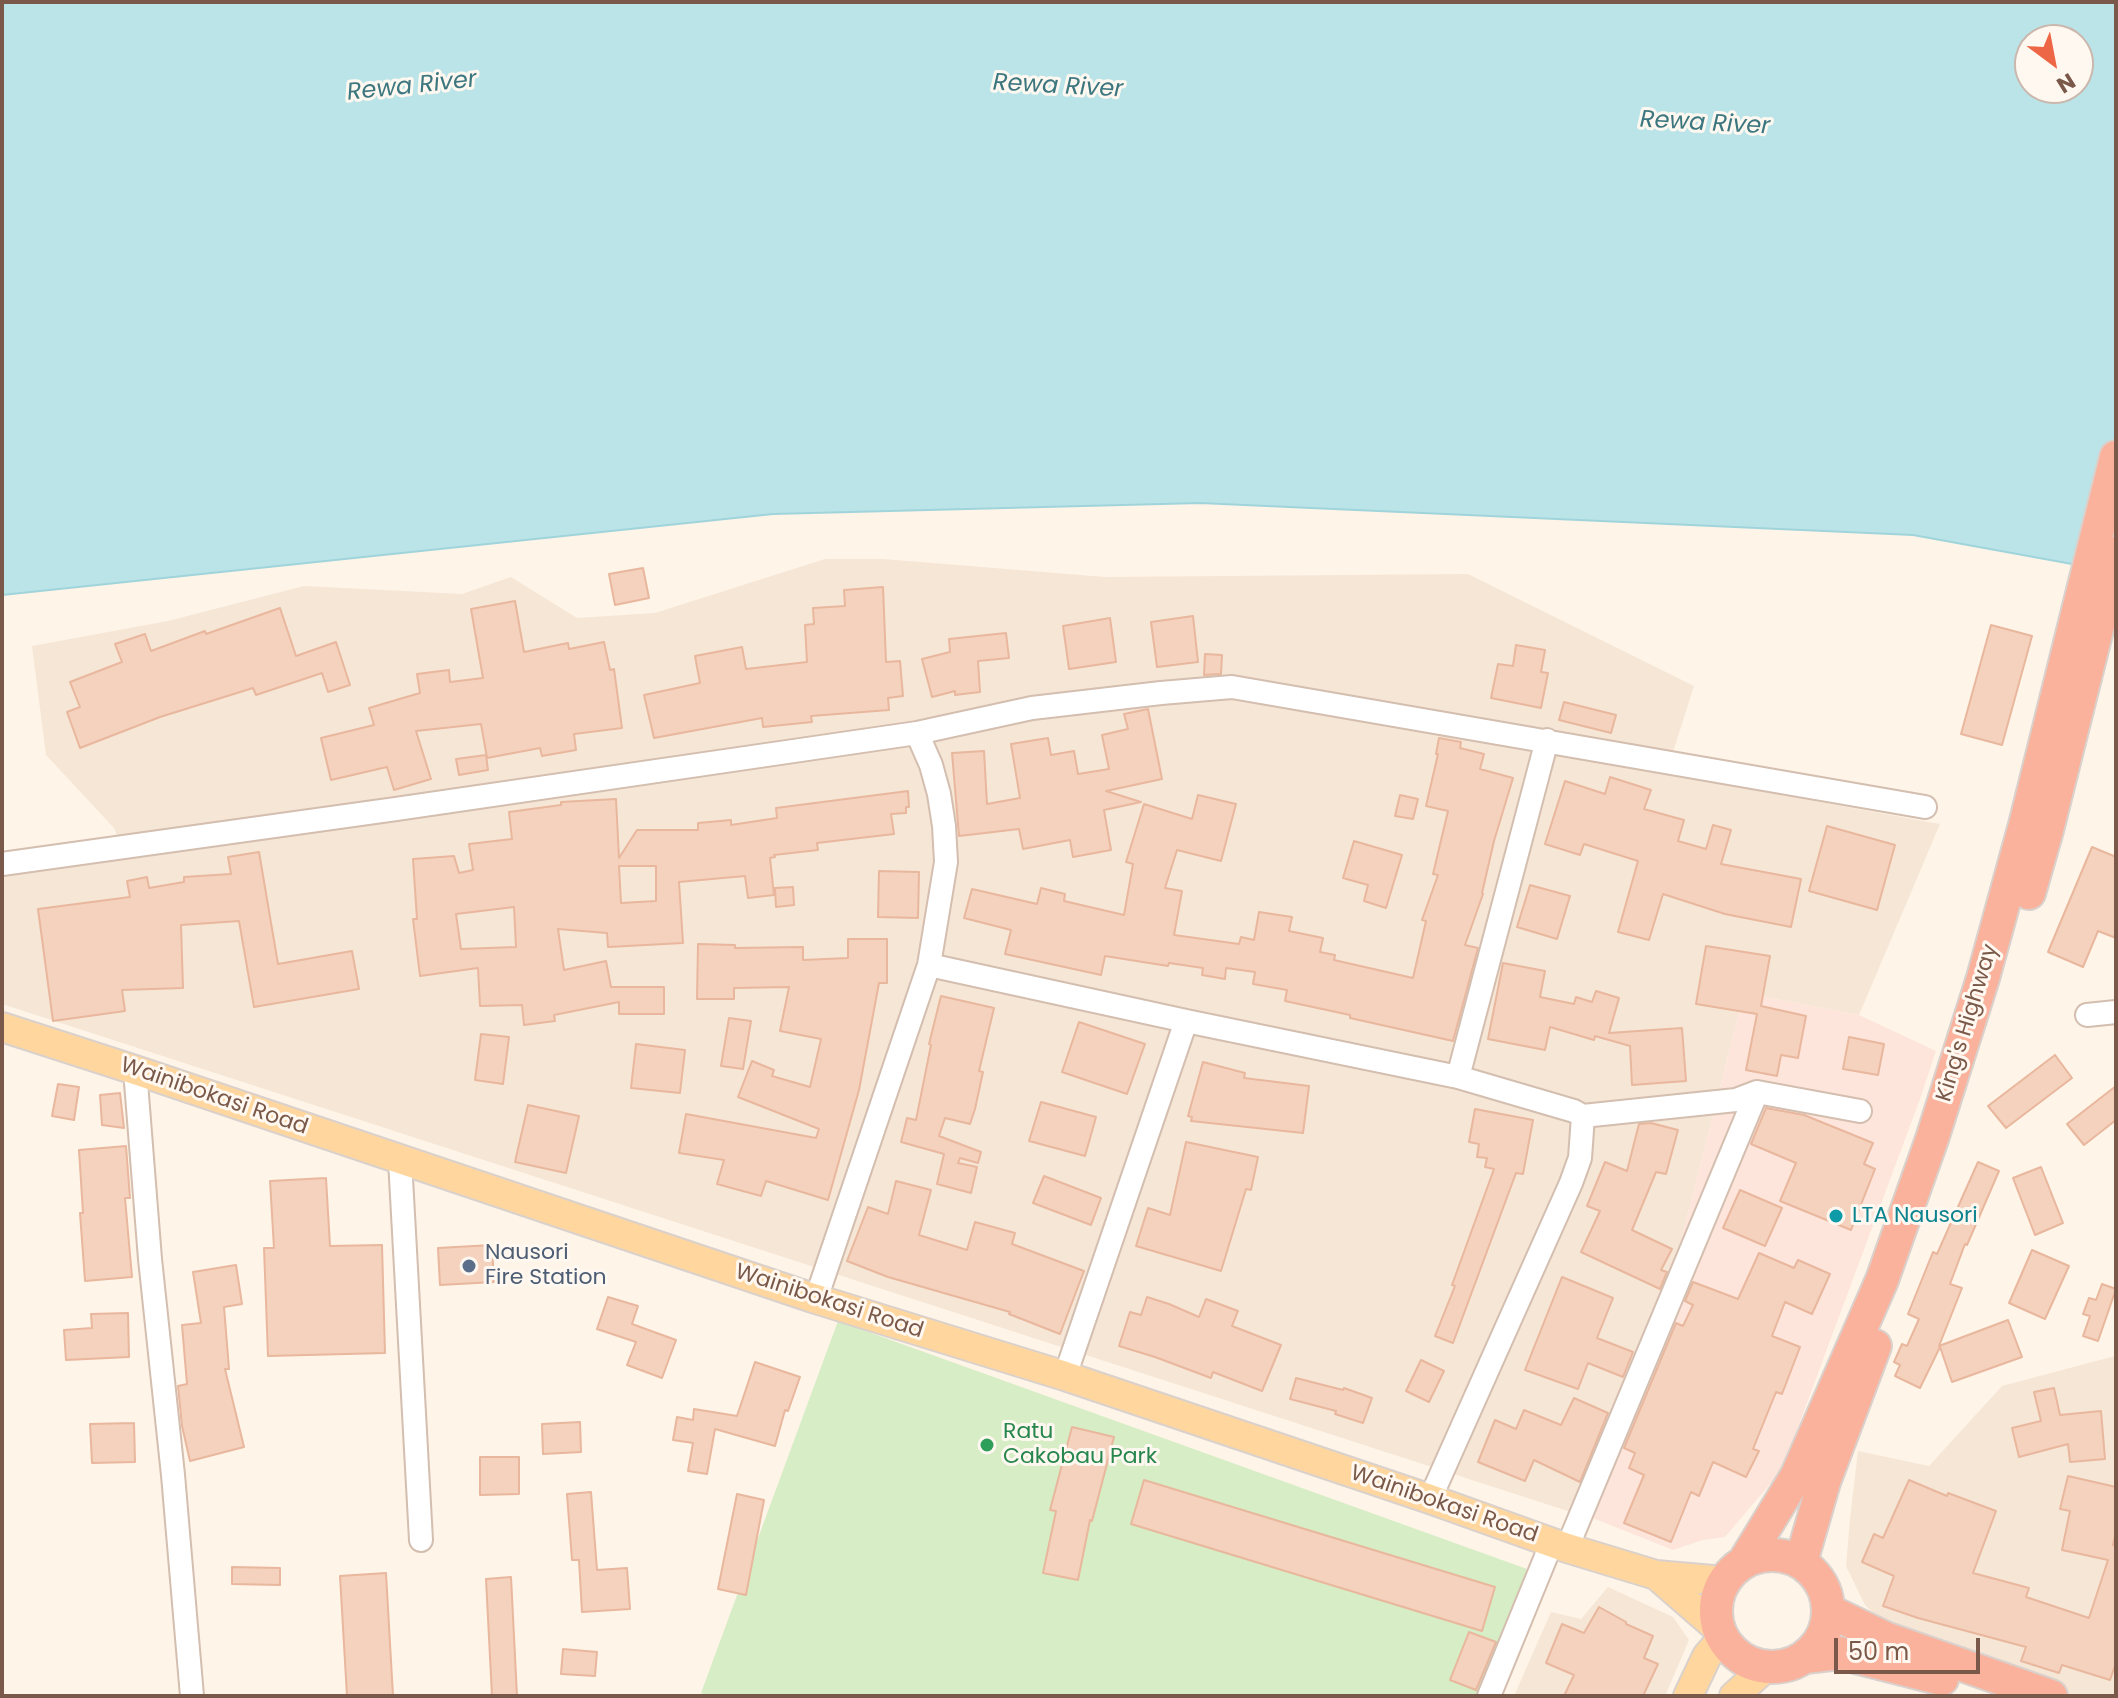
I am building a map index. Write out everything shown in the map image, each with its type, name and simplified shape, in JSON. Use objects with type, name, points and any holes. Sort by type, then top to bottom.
[{"type":"highway","name":"King's Highway","points":[[1801,1562],[1824,1482],[1993,1015],[2047,830],[2116,457]]},
{"type":"highway","name":"King's Highway","points":[[1734,1572],[1797,1475],[1882,1280],[1932,1139],[1983,978],[2025,825],[2116,553]]},
{"type":"highway","points":[[1805,1657],[1823,1637],[1829,1611],[1821,1583],[1801,1562],[1782,1556],[1763,1555],[1734,1572],[1716,1603],[1720,1634],[1740,1659],[1765,1668],[1786,1666],[1805,1657],[1840,1653],[1925,1674],[1990,1696]]},
{"type":"highway","points":[[1829,1611],[1885,1638],[2051,1696]]},
{"type":"main road","name":"Wainibokasi Road","points":[[2,1027],[816,1299],[1065,1376],[1560,1545],[1656,1575],[1734,1572]]},
{"type":"main road","name":"Wainibokasi Road","points":[[1656,1575],[1720,1634]]},
{"type":"main road","points":[[1688,1696],[1720,1634]]},
{"type":"main road","points":[[1734,1696],[1765,1668]]},
{"type":"street","points":[[2,864],[917,733],[1032,708],[1232,687],[1925,807]]},
{"type":"street","points":[[816,1299],[929,965],[946,862],[939,794],[917,733]]},
{"type":"street","points":[[1458,1077],[1547,740]]},
{"type":"street","points":[[929,965],[1458,1077],[1583,1116],[1736,1100],[1757,1092],[1860,1111]]},
{"type":"street","points":[[2087,1015],[2116,1012]]},
{"type":"street","points":[[1065,1376],[1186,1021]]},
{"type":"street","points":[[135,1070],[192,1696]]},
{"type":"street","points":[[1489,1696],[1560,1545],[1757,1092]]},
{"type":"street","points":[[1430,1499],[1576,1171],[1583,1116]]},
{"type":"street","points":[[400,1160],[421,1540]]},
{"type":"shaded area","points":[[825,559],[883,559],[1105,577],[1468,574],[1694,686],[1666,774],[1940,824],[1859,1015],[1744,993],[1678,1252],[1628,1389],[1577,1514],[2,1004],[2,874],[124,852],[114,828],[46,755],[32,646],[168,621],[304,586],[462,594],[511,577],[577,618],[655,613]]},
{"type":"shaded area","points":[[1744,993],[1859,1015],[1936,1051],[1782,1470],[1725,1537],[1703,1540],[1673,1550],[1577,1514],[1628,1389],[1678,1252]]},
{"type":"shaded area","points":[[2115,1356],[2116,1696],[2073,1696],[1895,1634],[1865,1605],[1846,1566],[1858,1451],[1929,1466],[2002,1386]]},
{"type":"shaded area","points":[[1608,1587],[1673,1617],[1689,1640],[1665,1696],[1514,1696],[1551,1612],[1581,1619]]},
{"type":"green space","name":"Ratu Cakobau Park","points":[[838,1321],[1527,1569],[1480,1696],[709,1696],[701,1693]]},
{"type":"water","name":"Rewa River","points":[[2,2],[2116,2],[2116,572],[1913,535],[1200,503],[773,514],[2,595]]},
{"type":"building","points":[[643,568],[649,598],[615,605],[609,574]]},
{"type":"building","points":[[883,587],[886,662],[900,661],[903,696],[888,698],[889,710],[811,716],[812,722],[763,727],[762,718],[654,738],[644,695],[700,683],[695,656],[742,647],[746,669],[807,662],[805,625],[814,624],[813,608],[845,606],[844,590]]},
{"type":"building","points":[[515,601],[524,652],[568,643],[569,649],[604,642],[610,670],[614,669],[622,728],[574,734],[576,750],[542,756],[540,748],[487,758],[481,724],[416,731],[431,779],[394,790],[387,767],[331,780],[321,738],[374,725],[369,708],[420,693],[417,674],[449,670],[450,682],[483,678],[471,609]]},
{"type":"building","points":[[280,608],[296,656],[336,642],[350,685],[328,692],[322,673],[256,695],[253,688],[160,717],[80,748],[67,712],[80,707],[70,682],[122,662],[115,644],[145,634],[151,651]]},
{"type":"building","points":[[1193,616],[1198,662],[1157,667],[1151,622]]},
{"type":"building","points":[[1110,618],[1116,662],[1069,669],[1063,626]]},
{"type":"building","points":[[1991,625],[2032,636],[2002,745],[1961,734]]},
{"type":"building","points":[[1006,633],[1009,658],[978,661],[980,692],[955,695],[955,691],[932,697],[922,659],[950,652],[949,639]]},
{"type":"building","points":[[1516,645],[1545,650],[1541,672],[1548,673],[1541,708],[1491,698],[1498,664],[1513,666]]},
{"type":"building","points":[[1205,654],[1222,655],[1221,674],[1204,675]]},
{"type":"building","points":[[1564,702],[1616,715],[1611,733],[1559,720]]},
{"type":"building","points":[[1148,709],[1162,779],[1106,791],[1141,802],[1104,810],[1111,850],[1073,857],[1070,840],[1023,849],[1019,829],[959,836],[952,753],[984,751],[987,804],[1020,798],[1011,744],[1048,738],[1051,755],[1074,751],[1078,774],[1109,769],[1102,735],[1128,729],[1124,714]]},
{"type":"building","points":[[1439,738],[1461,742],[1460,748],[1484,754],[1480,769],[1513,778],[1494,841],[1483,894],[1465,945],[1478,948],[1453,1041],[1285,1001],[1287,990],[1253,984],[1255,972],[1226,968],[1225,979],[1202,975],[1203,968],[1105,956],[1101,975],[1005,954],[1011,930],[964,918],[972,889],[1037,904],[1041,888],[1065,894],[1064,901],[1124,915],[1133,864],[1126,862],[1144,804],[1192,819],[1198,795],[1236,804],[1221,861],[1177,850],[1165,888],[1182,891],[1174,935],[1239,944],[1241,937],[1254,940],[1259,912],[1292,917],[1289,931],[1323,938],[1320,952],[1335,955],[1334,960],[1413,978],[1426,921],[1422,920],[1438,875],[1433,874],[1448,811],[1426,806]]},
{"type":"building","points":[[486,755],[488,770],[459,775],[456,759]]},
{"type":"building","points":[[1610,777],[1651,790],[1644,809],[1684,820],[1678,841],[1706,849],[1713,825],[1731,830],[1721,864],[1801,879],[1791,927],[1725,914],[1663,894],[1649,940],[1618,932],[1638,861],[1584,844],[1580,855],[1545,844],[1565,781],[1605,794]]},
{"type":"building","points":[[908,791],[909,807],[906,807],[906,813],[891,814],[894,834],[817,843],[818,850],[770,858],[774,895],[748,898],[745,876],[679,882],[683,943],[608,947],[607,933],[558,929],[564,970],[606,961],[611,987],[664,987],[664,1014],[619,1014],[619,1002],[554,1015],[555,1021],[524,1025],[522,1005],[480,1006],[478,968],[420,976],[413,919],[417,919],[413,859],[454,856],[459,873],[473,870],[469,844],[512,839],[509,812],[561,805],[561,802],[616,799],[619,858],[637,830],[698,830],[698,823],[731,820],[731,825],[777,818],[776,808]],"holes":[[[619,866],[656,866],[656,901],[621,903]],[[514,907],[516,947],[461,949],[456,914]]]},
{"type":"building","points":[[1400,795],[1418,799],[1413,819],[1395,816]]},
{"type":"building","points":[[1827,826],[1895,845],[1877,910],[1809,891]]},
{"type":"building","points":[[1354,841],[1402,855],[1386,908],[1364,901],[1368,885],[1343,878]]},
{"type":"building","points":[[2092,847],[2116,857],[2116,938],[2098,931],[2083,967],[2048,952]]},
{"type":"building","points":[[259,852],[278,964],[352,951],[359,989],[254,1007],[239,921],[181,925],[183,988],[122,990],[125,1011],[53,1021],[38,909],[130,897],[127,881],[147,877],[149,888],[184,882],[184,877],[231,874],[228,857]]},
{"type":"building","points":[[879,871],[919,872],[918,918],[878,917]]},
{"type":"building","points":[[1530,885],[1570,896],[1557,939],[1517,927]]},
{"type":"building","points":[[793,887],[794,905],[776,907],[775,888]]},
{"type":"building","points":[[848,939],[887,939],[887,983],[879,983],[859,1090],[828,1200],[766,1181],[761,1196],[717,1184],[724,1160],[679,1153],[686,1114],[816,1138],[819,1129],[738,1097],[752,1061],[774,1070],[772,1076],[810,1087],[821,1039],[780,1031],[789,987],[734,988],[734,999],[697,999],[698,944],[735,945],[735,948],[803,947],[803,960],[848,958]]},
{"type":"building","points":[[1706,946],[1770,956],[1761,1006],[1806,1016],[1798,1058],[1781,1055],[1777,1076],[1746,1070],[1757,1014],[1696,1004]]},
{"type":"building","points":[[1503,963],[1545,971],[1540,997],[1574,1004],[1576,997],[1592,1002],[1596,991],[1619,998],[1609,1033],[1682,1028],[1686,1081],[1632,1085],[1630,1046],[1595,1036],[1594,1040],[1550,1027],[1545,1050],[1488,1039]]},
{"type":"building","points":[[941,996],[994,1008],[970,1124],[945,1118],[939,1136],[981,1152],[978,1163],[960,1158],[958,1163],[977,1167],[971,1193],[937,1184],[944,1154],[901,1142],[907,1118],[916,1120]]},
{"type":"building","points":[[729,1018],[751,1021],[743,1069],[721,1066]]},
{"type":"building","points":[[1079,1022],[1145,1044],[1127,1094],[1062,1072]]},
{"type":"building","points":[[481,1034],[509,1037],[503,1084],[475,1080]]},
{"type":"building","points":[[1849,1037],[1884,1044],[1878,1075],[1843,1069]]},
{"type":"building","points":[[636,1044],[685,1050],[680,1093],[631,1088]]},
{"type":"building","points":[[2055,1055],[2072,1078],[2006,1128],[1988,1106]]},
{"type":"building","points":[[1203,1062],[1245,1073],[1244,1078],[1309,1086],[1303,1133],[1191,1121],[1192,1117],[1188,1116]]},
{"type":"building","points":[[58,1084],[79,1087],[74,1120],[52,1116]]},
{"type":"building","points":[[2116,1086],[2116,1120],[2084,1145],[2067,1124]]},
{"type":"building","points":[[120,1093],[124,1128],[102,1125],[100,1095]]},
{"type":"building","points":[[1041,1102],[1096,1117],[1085,1156],[1029,1141]]},
{"type":"building","points":[[528,1105],[579,1116],[566,1173],[515,1162]]},
{"type":"building","points":[[1766,1108],[1804,1115],[1873,1143],[1864,1164],[1875,1169],[1851,1230],[1780,1201],[1796,1163],[1751,1144]]},
{"type":"building","points":[[1475,1109],[1533,1120],[1523,1174],[1516,1173],[1453,1343],[1435,1336],[1494,1169],[1485,1167],[1487,1158],[1477,1157],[1479,1144],[1469,1142]]},
{"type":"building","points":[[1651,1123],[1678,1130],[1666,1174],[1656,1172],[1632,1230],[1672,1249],[1661,1270],[1667,1272],[1660,1289],[1581,1252],[1600,1211],[1587,1206],[1605,1162],[1627,1171],[1639,1124]]},
{"type":"building","points":[[1186,1142],[1258,1157],[1251,1190],[1246,1189],[1221,1271],[1136,1246],[1148,1208],[1170,1215]]},
{"type":"building","points":[[126,1146],[130,1198],[125,1198],[132,1277],[85,1281],[79,1150]]},
{"type":"building","points":[[1978,1162],[1999,1171],[1950,1284],[1962,1288],[1939,1346],[2008,1320],[2022,1357],[1952,1382],[1940,1347],[1920,1388],[1895,1376],[1900,1365],[1894,1362],[1902,1344],[1907,1346],[1919,1319],[1908,1314],[1933,1252],[1937,1254]]},
{"type":"building","points":[[2041,1167],[2063,1223],[2035,1235],[2013,1178]]},
{"type":"building","points":[[1044,1176],[1101,1198],[1091,1225],[1033,1203]]},
{"type":"building","points":[[326,1178],[330,1246],[382,1245],[385,1353],[268,1356],[264,1248],[274,1248],[270,1181]]},
{"type":"building","points":[[896,1181],[931,1190],[919,1235],[967,1250],[975,1222],[1015,1233],[1012,1244],[1084,1271],[1060,1334],[1010,1312],[888,1277],[847,1261],[868,1207],[888,1214]]},
{"type":"building","points":[[1740,1190],[1782,1208],[1765,1246],[1723,1228]]},
{"type":"building","name":"Nausori Fire Station","points":[[492,1245],[494,1282],[440,1285],[438,1248]]},
{"type":"building","points":[[2032,1250],[2069,1266],[2045,1319],[2009,1303]]},
{"type":"building","points":[[1759,1253],[1794,1268],[1798,1260],[1830,1274],[1812,1314],[1785,1302],[1772,1336],[1800,1347],[1782,1394],[1776,1392],[1753,1449],[1759,1451],[1746,1477],[1713,1462],[1699,1496],[1691,1492],[1671,1542],[1624,1523],[1644,1475],[1629,1468],[1635,1453],[1624,1448],[1676,1323],[1683,1326],[1693,1305],[1685,1301],[1693,1282],[1738,1299]]},
{"type":"building","points":[[236,1265],[242,1304],[224,1307],[229,1369],[225,1369],[244,1447],[190,1461],[178,1386],[187,1384],[182,1325],[201,1323],[193,1272]]},
{"type":"building","points":[[1562,1277],[1613,1298],[1597,1338],[1633,1352],[1623,1377],[1588,1363],[1578,1389],[1525,1370]]},
{"type":"building","points":[[2102,1284],[2116,1289],[2098,1341],[2083,1336],[2090,1316],[2083,1314],[2089,1298],[2096,1300]]},
{"type":"building","points":[[608,1297],[638,1306],[632,1324],[676,1340],[662,1378],[627,1365],[636,1342],[597,1329]]},
{"type":"building","points":[[1147,1297],[1199,1317],[1206,1299],[1238,1311],[1232,1326],[1281,1345],[1262,1391],[1213,1372],[1211,1378],[1119,1346],[1130,1312],[1141,1315]]},
{"type":"building","points":[[128,1313],[129,1357],[66,1360],[64,1330],[92,1328],[91,1314]]},
{"type":"building","points":[[1421,1360],[1444,1371],[1429,1402],[1406,1391]]},
{"type":"building","points":[[755,1362],[800,1377],[788,1411],[785,1410],[775,1446],[715,1429],[707,1474],[688,1471],[693,1443],[673,1440],[677,1417],[693,1420],[694,1409],[737,1416]]},
{"type":"building","points":[[1296,1378],[1344,1388],[1372,1398],[1363,1423],[1335,1414],[1336,1411],[1290,1399]]},
{"type":"building","points":[[2054,1388],[2060,1415],[2101,1411],[2105,1459],[2070,1462],[2068,1444],[2019,1457],[2012,1428],[2041,1421],[2034,1392]]},
{"type":"building","points":[[1574,1398],[1608,1413],[1580,1482],[1534,1460],[1525,1481],[1478,1462],[1495,1420],[1516,1429],[1524,1410],[1561,1425]]},
{"type":"building","points":[[580,1422],[581,1452],[543,1454],[542,1424]]},
{"type":"building","points":[[134,1423],[135,1462],[92,1463],[90,1424]]},
{"type":"building","points":[[1072,1427],[1114,1437],[1090,1520],[1078,1580],[1043,1573],[1056,1511],[1050,1510]]},
{"type":"building","points":[[480,1457],[519,1457],[519,1494],[480,1495]]},
{"type":"building","points":[[2068,1476],[2116,1487],[2113,1545],[2116,1546],[2116,1663],[2110,1680],[2062,1665],[2059,1673],[2021,1661],[2026,1647],[1883,1606],[1894,1576],[1862,1562],[1874,1534],[1883,1538],[1909,1480],[1996,1511],[1973,1573],[2029,1588],[2026,1597],[2089,1618],[2108,1560],[2062,1550],[2070,1511],[2060,1509]]},
{"type":"building","points":[[1144,1480],[1495,1587],[1482,1631],[1131,1524]]},
{"type":"building","points":[[591,1492],[597,1570],[627,1568],[630,1609],[582,1612],[579,1560],[572,1560],[567,1494]]},
{"type":"building","points":[[737,1494],[764,1500],[746,1595],[718,1589]]},
{"type":"building","points":[[232,1567],[280,1568],[280,1585],[232,1584]]},
{"type":"building","points":[[386,1573],[393,1696],[347,1696],[340,1576]]},
{"type":"building","points":[[511,1577],[517,1696],[492,1696],[486,1579]]},
{"type":"building","points":[[1599,1607],[1653,1636],[1644,1658],[1658,1664],[1643,1696],[1564,1696],[1574,1675],[1546,1663],[1562,1624],[1584,1633]]},
{"type":"building","points":[[1469,1632],[1496,1642],[1476,1690],[1450,1680]]},
{"type":"building","points":[[563,1649],[597,1652],[595,1676],[561,1674]]},
{"type":"place","name":"LTA Nausori","points":[[1836,1216]]},
{"type":"place","name":"Nausori Fire Station","points":[[469,1266]]},
{"type":"place","name":"Ratu Cakobau Park","points":[[987,1445]]}]
